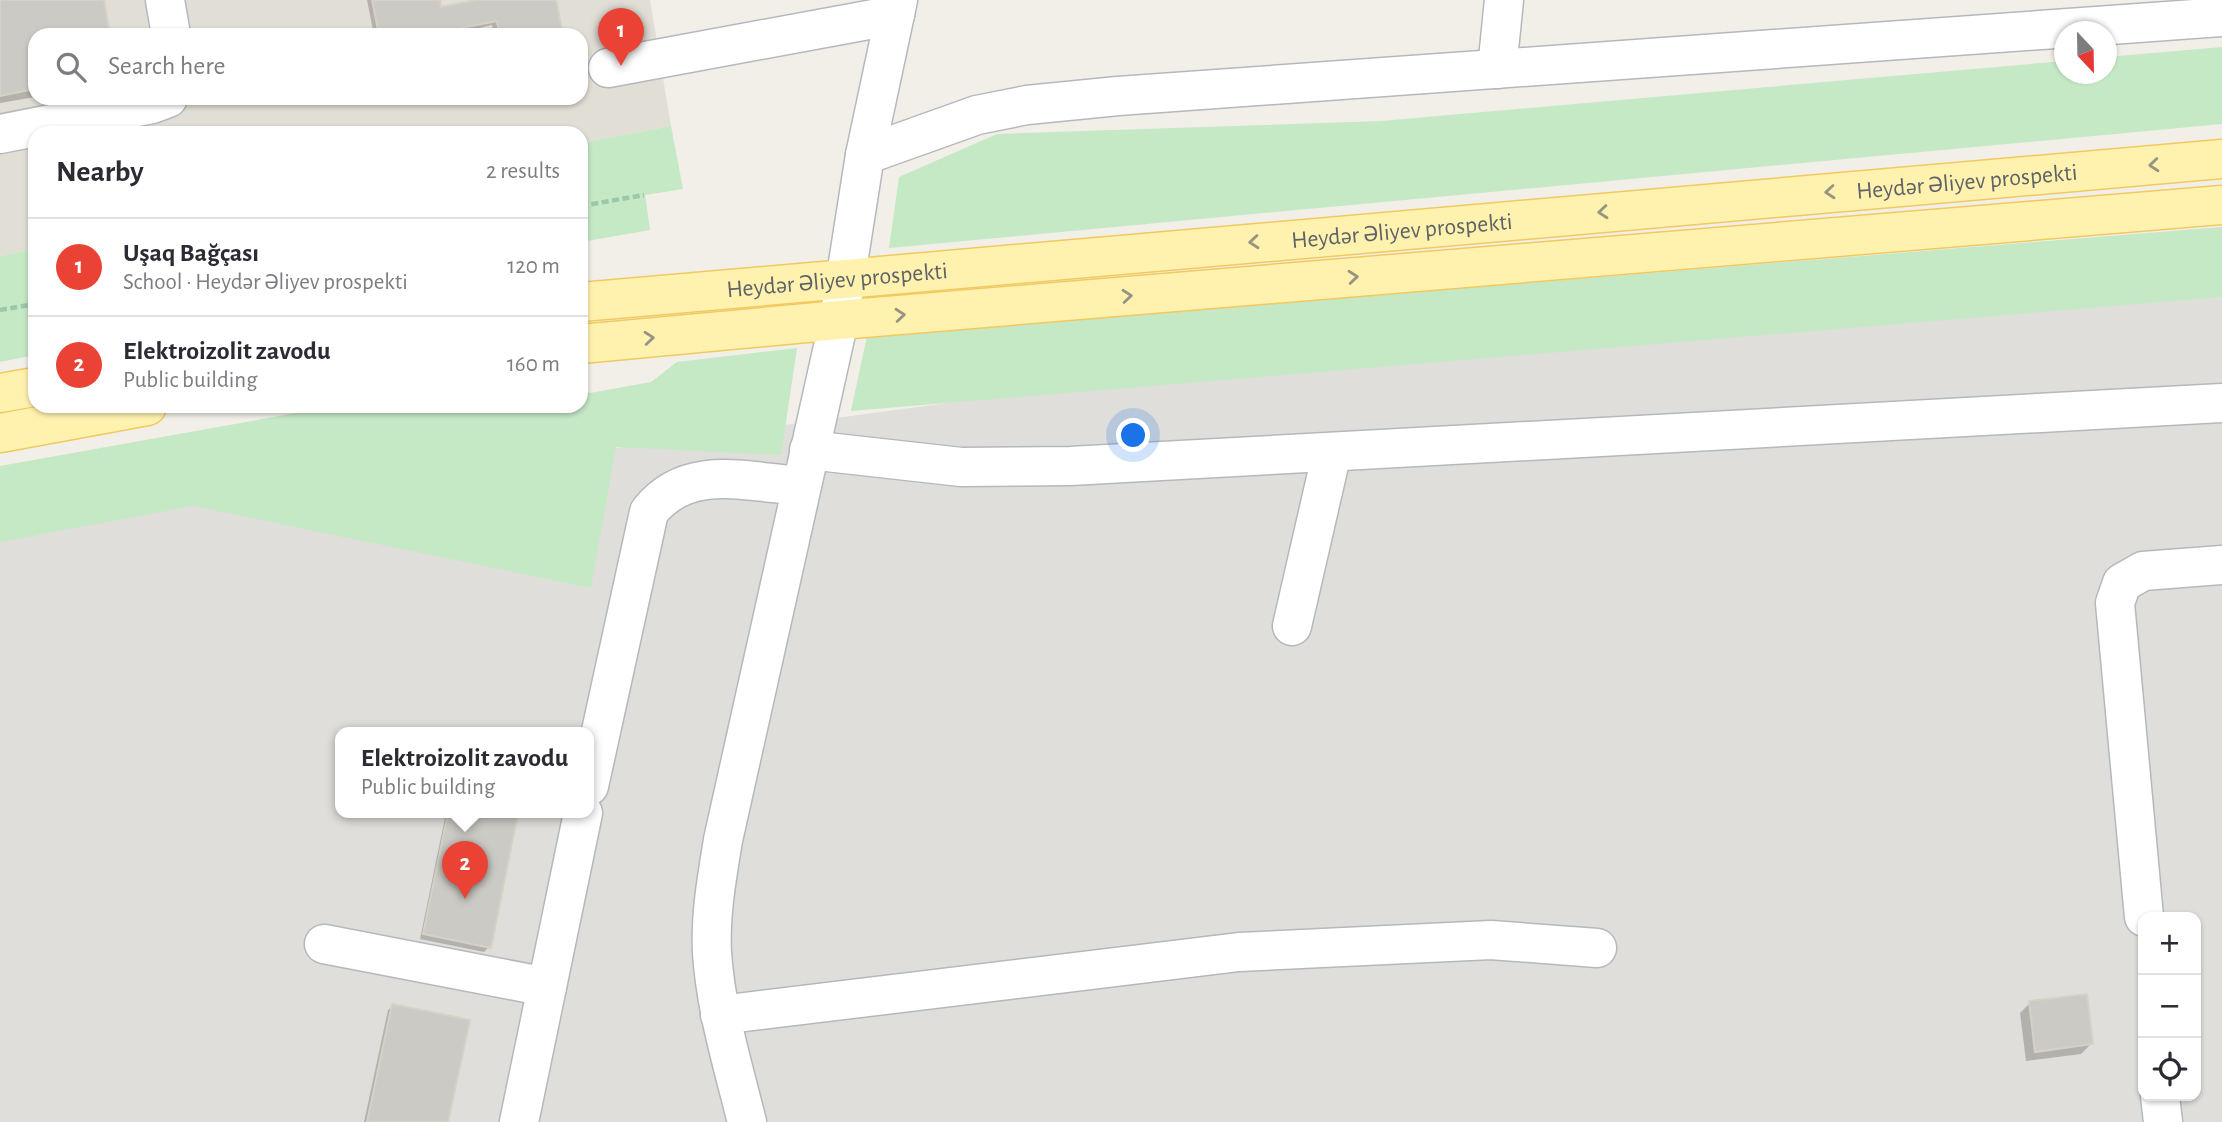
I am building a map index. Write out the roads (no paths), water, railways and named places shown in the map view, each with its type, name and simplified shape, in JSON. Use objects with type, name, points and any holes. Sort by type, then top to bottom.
[{"type":"main road","name":"Heydər Əliyev prospekti","points":[[588,301],[2222,159]]},
{"type":"main road","name":"Heydər Əliyev prospekti","points":[[588,343],[2222,205]]},
{"type":"main road","points":[[0,393],[28,388]]},
{"type":"main road","points":[[0,433],[109,413]]},
{"type":"street","points":[[165,0],[170,28]]},
{"type":"street","points":[[1497,69],[1504,0]]},
{"type":"street","points":[[608,68],[897,7],[865,155],[839,320],[723,840],[715,891],[712,952],[720,1015],[747,1122]]},
{"type":"street","points":[[865,155],[977,115],[1027,105],[1118,96],[2222,17]]},
{"type":"street","points":[[41,126],[147,105]]},
{"type":"street","points":[[0,134],[28,128]]},
{"type":"street","points":[[594,763],[649,512],[662,495],[683,483],[805,468],[1070,466],[2222,403]]},
{"type":"street","points":[[1292,626],[1332,452]]},
{"type":"street","points":[[2144,912],[2115,603],[2122,583],[2143,571],[2222,565]]},
{"type":"street","points":[[519,1122],[582,818]]},
{"type":"street","points":[[720,1015],[1240,952],[1492,940],[1597,948]]},
{"type":"street","points":[[324,944],[547,987]]},
{"type":"street","points":[[2160,1101],[2162,1122]]},
{"type":"place","name":"Uşaq Bağçası","points":[[621,66]]},
{"type":"place","name":"Elektroizolit zavodu","points":[[465,899]]}]
